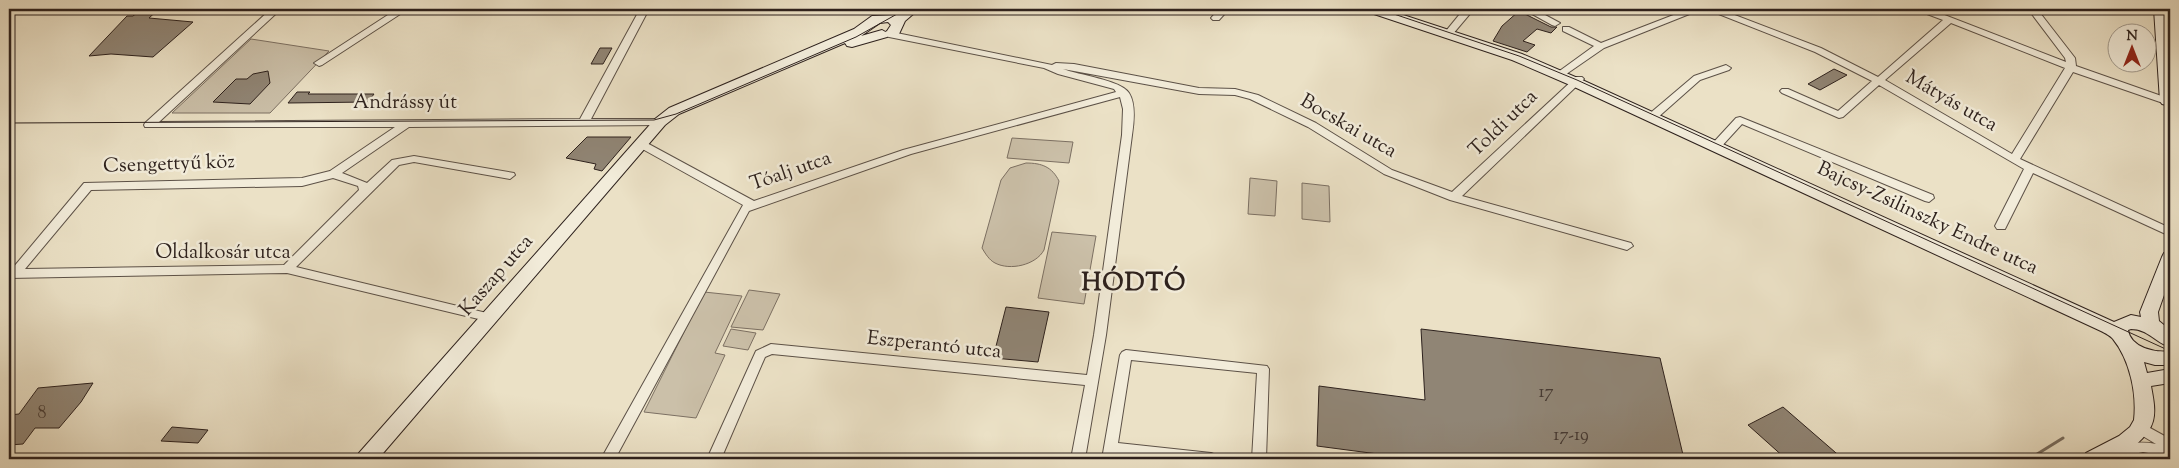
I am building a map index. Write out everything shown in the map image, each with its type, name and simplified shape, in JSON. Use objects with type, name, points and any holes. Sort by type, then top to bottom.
[{"type":"street","name":"Andrássy út","points":[[276,9],[149,125],[660,122],[678,118],[846,45],[891,30],[912,9]]},
{"type":"street","points":[[319,63],[403,9]]},
{"type":"street","points":[[584,122],[645,9]]},
{"type":"street","points":[[660,122],[674,111],[859,32],[873,20],[882,18],[898,9]]},
{"type":"street","points":[[1216,18],[1224,9]]},
{"type":"street","name":"Bajcsy-Zsilinszky Endre utca","points":[[1373,9],[1450,31]]},
{"type":"street","name":"Bajcsy-Zsilinszky Endre utca","points":[[1386,9],[1450,31],[1577,80],[2126,332]]},
{"type":"street","points":[[1450,31],[1469,9]]},
{"type":"street","points":[[1528,9],[1555,23]]},
{"type":"street","points":[[1560,73],[1600,46],[1697,9]]},
{"type":"street","name":"Mátyás utca","points":[[1711,9],[1818,50],[1879,81],[2014,160],[2170,232]]},
{"type":"street","points":[[1922,9],[2071,67],[2169,101],[2160,9]]},
{"type":"street","points":[[2014,160],[2071,67],[2070,58],[2033,9]]},
{"type":"street","points":[[869,25],[873,32],[891,30],[894,20],[882,18]]},
{"type":"street","points":[[1785,91],[1838,114],[1949,20]]},
{"type":"street","points":[[1566,29],[1600,46]]},
{"type":"street","name":"Bocskai utca","points":[[891,30],[936,44],[1047,66],[1074,67],[1199,91],[1236,92],[1254,98],[1312,125],[1388,172],[1454,197],[1626,246]]},
{"type":"street","name":"Bocskai utca","points":[[1047,66],[1061,72],[1117,87],[1124,93]]},
{"type":"street","points":[[1654,116],[1697,78],[1726,68]]},
{"type":"street","name":"Toldi utca","points":[[1454,197],[1577,80]]},
{"type":"street","points":[[1078,459],[1092,381],[1127,135],[1129,109],[1124,93]]},
{"type":"street","name":"Tóalj utca","points":[[608,459],[745,208],[752,204],[908,152],[1124,93]]},
{"type":"street","name":"Bajcsy-Zsilinszky Endre utca","points":[[1718,145],[1740,120],[1929,198]]},
{"type":"street","name":"Kaszap utca","points":[[366,459],[491,318],[660,122]]},
{"type":"street","points":[[334,174],[407,123]]},
{"type":"street","points":[[642,144],[752,204]]},
{"type":"street","points":[[287,269],[396,162],[414,159],[510,175]]},
{"type":"street","points":[[2001,226],[2030,167]]},
{"type":"street","points":[[334,174],[362,184],[365,191]]},
{"type":"street","name":"Csengettyű köz","points":[[11,275],[88,186],[302,182],[334,174]]},
{"type":"street","points":[[2126,332],[2152,320],[2169,263]]},
{"type":"street","name":"Oldalkosár utca","points":[[11,275],[287,269],[491,318]]},
{"type":"street","points":[[2152,320],[2170,340]]},
{"type":"street","points":[[2126,332],[2142,354],[2166,362]]},
{"type":"street","points":[[2095,458],[2130,438],[2141,428],[2146,413],[2137,365],[2126,332]]},
{"type":"street","name":"Eszperantó utca","points":[[714,459],[760,354],[771,349],[1092,381]]},
{"type":"street","points":[[1211,459],[1110,454],[1126,355],[1263,368],[1259,459]]},
{"type":"street","points":[[2140,383],[2152,378],[2170,376]]},
{"type":"street","points":[[2141,428],[2170,446]]},
{"type":"street","points":[[2095,458],[2137,447],[2151,447],[2170,452]]},
{"type":"shaded area","points":[[251,39],[329,51],[270,113],[172,113]]},
{"type":"shaded area","points":[[1012,138],[1073,142],[1069,163],[1007,158]]},
{"type":"shaded area","points":[[1026,163],[1037,164],[1050,169],[1059,181],[1044,250],[1029,263],[1015,266],[1001,265],[991,260],[982,248],[1001,180],[1010,168]]},
{"type":"shaded area","points":[[1250,178],[1277,181],[1275,216],[1248,214]]},
{"type":"shaded area","points":[[1302,183],[1329,186],[1330,222],[1302,219]]},
{"type":"shaded area","points":[[1052,232],[1096,236],[1084,304],[1038,298]]},
{"type":"shaded area","points":[[749,290],[780,294],[763,330],[731,327]]},
{"type":"shaded area","points":[[704,292],[742,296],[715,353],[725,355],[696,418],[644,412]]},
{"type":"shaded area","points":[[731,329],[756,333],[748,350],[723,346]]},
{"type":"building","points":[[142,9],[159,9],[149,18],[193,22],[153,57],[111,54],[89,56],[127,16],[133,16]]},
{"type":"building","points":[[1519,11],[1551,27],[1557,27],[1551,33],[1537,29],[1523,41],[1535,45],[1527,52],[1493,41],[1502,26]]},
{"type":"building","points":[[600,48],[612,48],[603,64],[591,64]]},
{"type":"building","points":[[1834,69],[1847,75],[1820,90],[1808,84]]},
{"type":"building","points":[[268,71],[270,83],[250,104],[213,102],[236,79],[247,79],[253,74]]},
{"type":"building","points":[[297,92],[310,92],[308,94],[374,94],[368,102],[288,103]]},
{"type":"building","points":[[587,137],[631,137],[602,171],[594,169],[596,164],[566,158]]},
{"type":"building","points":[[1006,307],[1049,312],[1038,362],[993,358]]},
{"type":"building","points":[[1421,329],[1660,358],[1684,459],[1464,459],[1427,454],[1428,459],[1416,459],[1317,446],[1319,386],[1425,400]]},
{"type":"building","points":[[93,383],[81,402],[59,428],[35,428],[23,444],[9,445],[9,415],[19,414],[38,388]]},
{"type":"building","points":[[1783,407],[1843,459],[1786,459],[1748,425]]},
{"type":"building","points":[[172,427],[208,430],[198,443],[161,441]]},
{"type":"waterway","points":[[2029,459],[2063,438]]},
{"type":"tram line","points":[[9,123],[654,120],[676,114],[856,37],[906,9]]},
{"type":"tram line","points":[[1379,9],[1519,56],[1577,80],[2170,351]]},
{"type":"district","name":"HÓDTÓ","points":[[1134,284]]}]
